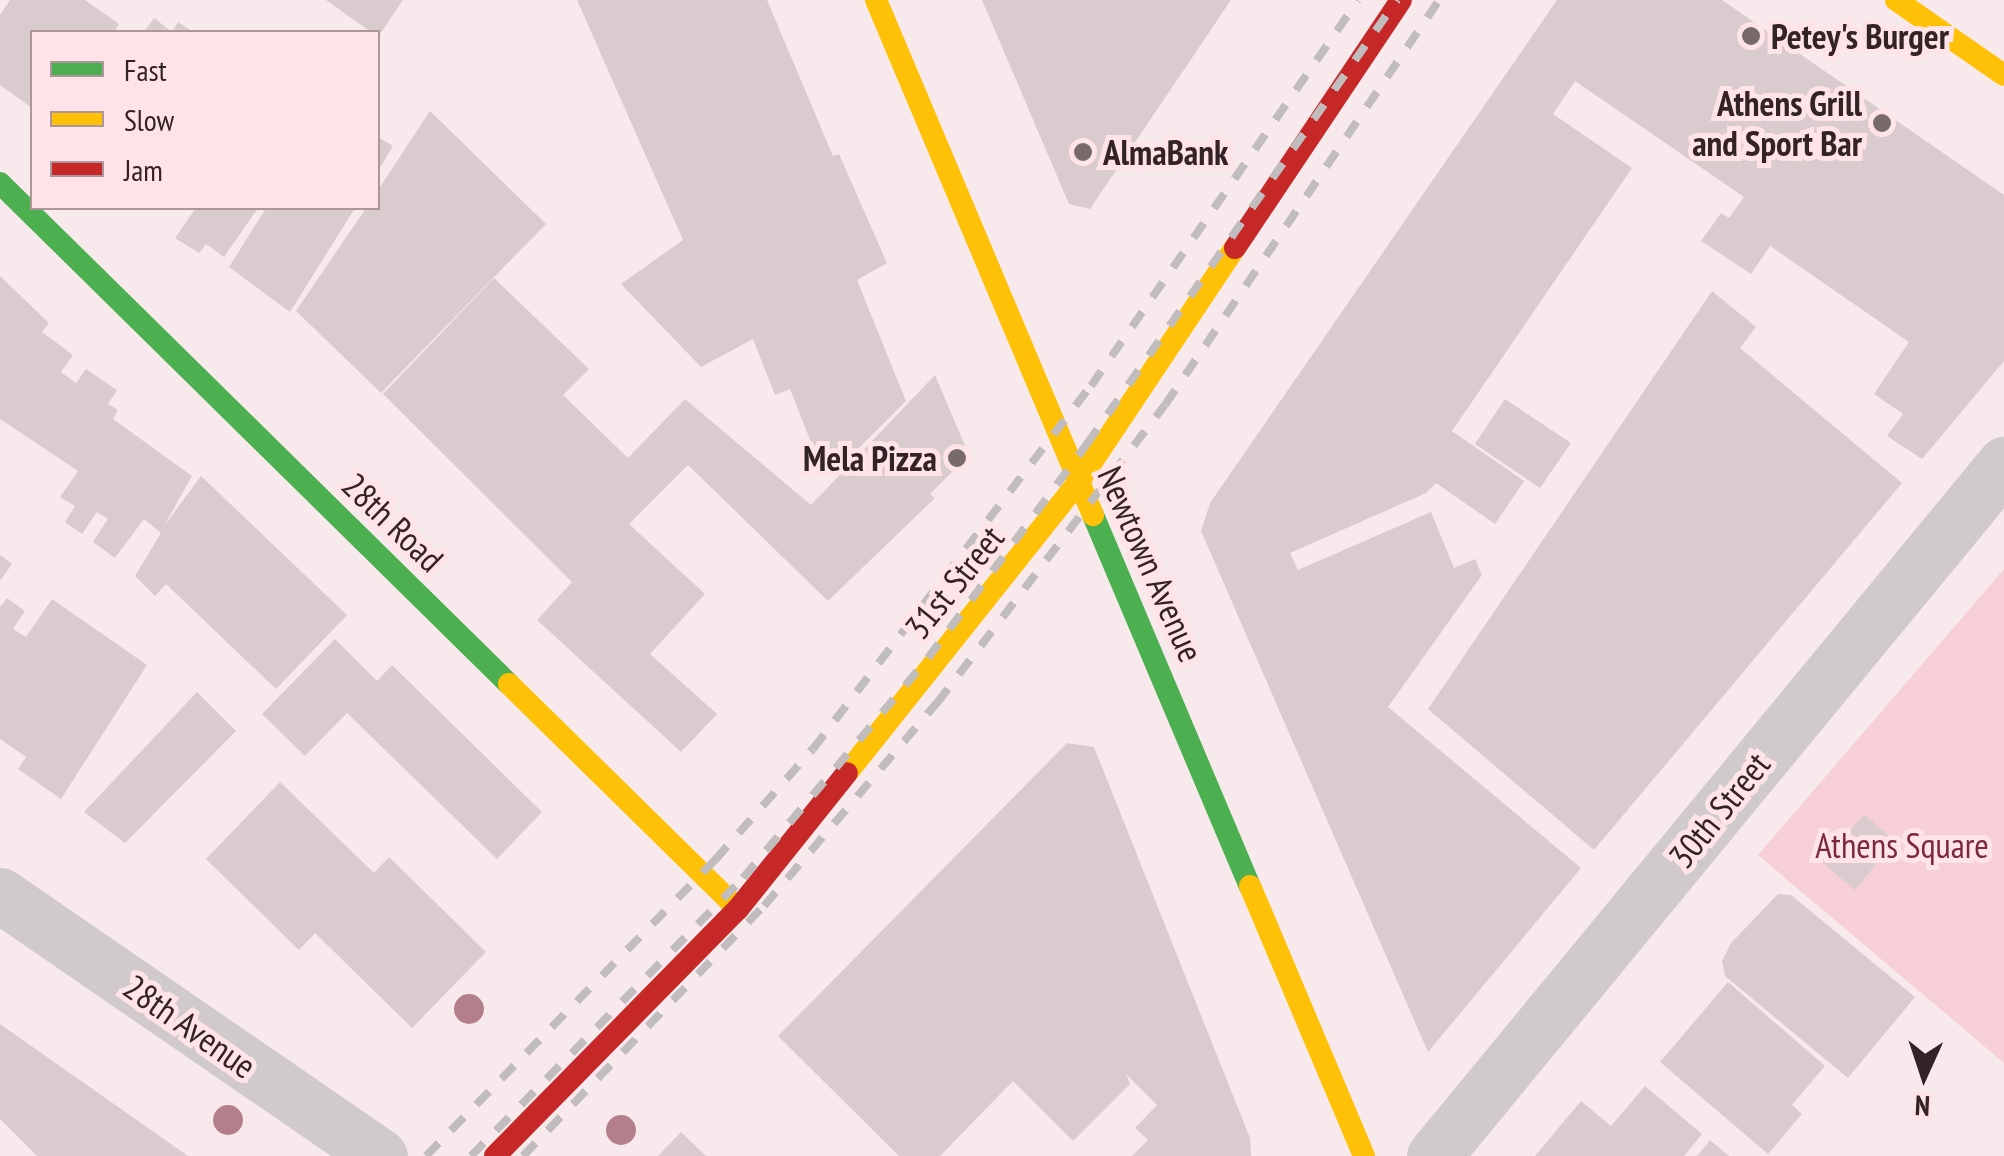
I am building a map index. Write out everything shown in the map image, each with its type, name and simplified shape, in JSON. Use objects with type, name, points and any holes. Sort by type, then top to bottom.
[{"type":"street","name":"Newtown Avenue","points":[[876,0],[1364,1156]]},
{"type":"street","name":"31st Street","points":[[495,1156],[738,909],[1078,483],[1401,0]]},
{"type":"street","points":[[1896,0],[2004,74]]},
{"type":"street","name":"28th Road","points":[[0,183],[738,909]]},
{"type":"street","name":"30th Street","points":[[1434,1156],[2004,464]]},
{"type":"street","name":"28th Avenue","points":[[0,895],[380,1156]]},
{"type":"green space","name":"Athens Square","points":[[2004,569],[2004,1063],[1758,855]]},
{"type":"building","points":[[10,0],[85,0],[119,24],[115,30],[30,30],[30,107],[0,85],[0,15]]},
{"type":"building","points":[[326,0],[403,0],[380,34],[380,30],[368,30]]},
{"type":"building","points":[[577,0],[767,0],[833,156],[839,154],[887,263],[857,280],[906,401],[846,461],[822,470],[790,389],[775,395],[753,339],[701,367],[621,284],[683,240]]},
{"type":"building","points":[[982,0],[1231,0],[1090,209],[1069,204]]},
{"type":"building","points":[[1557,0],[1722,0],[2004,195],[2004,361],[1922,459],[1887,436],[1903,414],[1874,394],[1909,342],[1770,246],[1751,274],[1701,241],[1721,213],[1729,218],[1744,197],[1575,81],[1553,114],[1632,168],[1452,431],[1524,481],[1495,524],[1436,483],[1426,493],[1290,553],[1298,570],[1431,512],[1454,568],[1475,559],[1482,575],[1388,707],[1581,868],[1428,1052],[1201,531],[1210,503]]},
{"type":"building","points":[[154,18],[169,30],[145,30]]},
{"type":"building","points":[[178,22],[190,30],[173,30]]},
{"type":"building","points":[[430,111],[546,224],[381,393],[296,311],[365,210],[380,210],[380,187]]},
{"type":"building","points":[[380,138],[393,146],[380,168]]},
{"type":"building","points":[[195,210],[257,210],[224,257],[206,244],[199,253],[175,238]]},
{"type":"building","points":[[265,210],[354,210],[290,312],[229,267]]},
{"type":"building","points":[[0,276],[49,323],[42,332],[73,355],[61,372],[76,383],[86,369],[117,390],[108,404],[118,410],[113,419],[192,476],[164,526],[201,476],[347,615],[276,689],[166,584],[155,596],[135,576],[161,533],[144,519],[115,558],[93,542],[108,519],[97,512],[82,534],[65,522],[75,506],[60,497],[78,471],[0,419]]},
{"type":"building","points":[[494,278],[589,369],[563,395],[628,458],[685,399],[811,505],[935,375],[969,455],[930,494],[935,498],[828,601],[688,465],[629,524],[705,594],[650,654],[717,714],[681,752],[537,620],[572,582],[383,394]]},
{"type":"building","points":[[1712,291],[1756,327],[1740,348],[1902,483],[1594,850],[1428,709]]},
{"type":"building","points":[[1505,399],[1571,443],[1540,488],[1475,444]]},
{"type":"building","points":[[0,555],[12,564],[0,581]]},
{"type":"building","points":[[7,598],[25,611],[13,629],[26,637],[52,599],[147,665],[61,799],[18,769],[26,757],[0,739],[0,607]]},
{"type":"building","points":[[335,639],[377,681],[392,665],[542,812],[497,859],[347,713],[305,756],[262,714]]},
{"type":"building","points":[[197,692],[236,731],[125,843],[84,812]]},
{"type":"building","points":[[1067,743],[1094,747],[1250,1138],[1251,1156],[1132,1156],[1148,1140],[1135,1128],[1157,1105],[1126,1074],[1130,1084],[1073,1141],[1013,1081],[940,1156],[899,1156],[778,1036]]},
{"type":"building","points":[[280,782],[374,873],[389,857],[486,952],[412,1028],[315,933],[299,950],[206,859]]},
{"type":"building","points":[[1864,814],[1895,841],[1855,890],[1823,863]]},
{"type":"building","points":[[1778,894],[1791,895],[1915,997],[1848,1078],[1725,976],[1722,961],[1731,943]]},
{"type":"building","points":[[1728,982],[1825,1066],[1792,1105],[1802,1114],[1768,1154],[1660,1062]]},
{"type":"building","points":[[0,1024],[188,1156],[37,1156],[0,1119]]},
{"type":"building","points":[[1645,1086],[1702,1134],[1684,1156],[1535,1156],[1581,1101],[1611,1126]]},
{"type":"building","points":[[681,1132],[706,1156],[658,1156]]},
{"type":"building","points":[[1710,1140],[1729,1156],[1697,1156]]},
{"type":"railway","points":[[426,1156],[715,860],[813,749],[1091,386],[1358,0]]},
{"type":"railway","points":[[471,1156],[743,878],[928,658],[1087,444],[1397,0]]},
{"type":"railway","points":[[523,1156],[764,906],[937,703],[1165,405],[1439,0]]},
{"type":"traffic: fast","points":[[0,183],[509,684]]},
{"type":"traffic: fast","points":[[1093,515],[1250,886]]},
{"type":"traffic: slow","points":[[876,0],[1093,515]]},
{"type":"traffic: slow","points":[[1896,0],[2004,75]]},
{"type":"traffic: slow","points":[[847,773],[1078,483],[1235,248]]},
{"type":"traffic: slow","points":[[509,684],[738,909]]},
{"type":"traffic: slow","points":[[1250,886],[1364,1156]]},
{"type":"traffic: jam","points":[[1235,248],[1401,0]]},
{"type":"traffic: jam","points":[[495,1156],[738,909],[847,773]]},
{"type":"place","name":"Petey's Burger","points":[[1751,36]]},
{"type":"place","name":"Athens Grill and Sport Bar","points":[[1882,123]]},
{"type":"place","name":"AlmaBank","points":[[1083,152]]},
{"type":"place","name":"Mela Pizza","points":[[957,458]]}]
